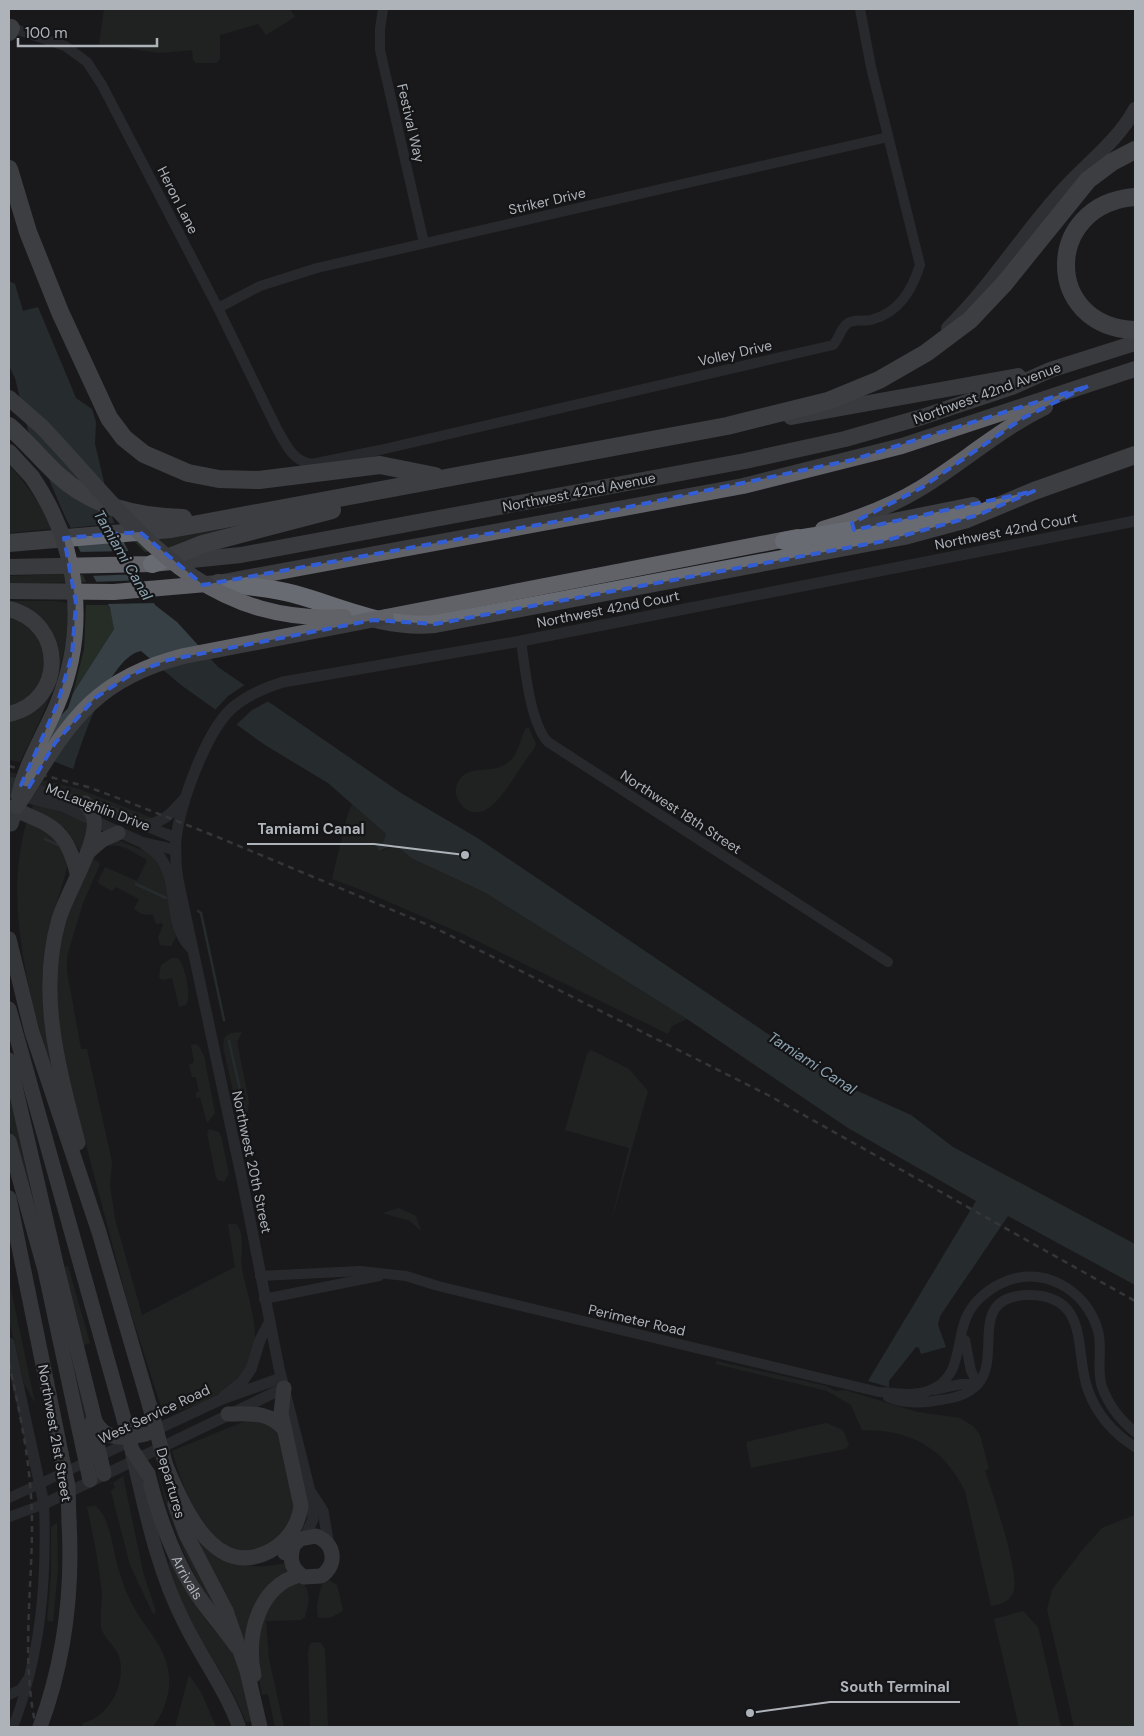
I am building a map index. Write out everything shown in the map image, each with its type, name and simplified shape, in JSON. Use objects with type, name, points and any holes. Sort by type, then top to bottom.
[{"type":"highway","points":[[727,426],[812,406],[879,380],[926,353],[970,320],[1004,284],[1080,189],[1100,170],[1135,150]]},
{"type":"highway","points":[[9,169],[35,250],[60,312],[109,418],[124,438],[144,454],[188,473],[219,479],[259,480],[380,465],[446,478]]},
{"type":"highway","points":[[1135,197],[1107,202],[1086,216],[1072,236],[1066,262],[1069,286],[1084,310],[1109,326],[1135,330]]},
{"type":"highway","name":"Northwest 42nd Avenue","points":[[9,567],[79,564],[152,564],[268,550],[806,449],[922,417],[1012,387],[1050,370],[1135,343]]},
{"type":"highway","name":"Northwest 42nd Avenue","points":[[9,591],[91,592],[165,589],[218,583],[760,482],[893,449],[1135,369]]},
{"type":"highway","points":[[9,543],[137,532],[219,519],[727,426],[814,414],[1050,370]]},
{"type":"highway","points":[[784,541],[862,517],[900,500],[1023,418],[1088,386]]},
{"type":"highway","points":[[9,398],[42,427],[157,549],[188,575],[208,588],[238,602],[280,614],[313,618],[386,617]]},
{"type":"highway","points":[[9,426],[73,487],[112,508],[154,518],[219,519]]},
{"type":"highway","points":[[9,452],[32,478],[50,505],[63,536],[75,586],[76,621],[69,673],[57,705],[12,802]]},
{"type":"highway","points":[[218,583],[293,594],[383,622],[406,625],[435,624],[904,536],[972,517],[1034,491],[1135,455]]},
{"type":"highway","points":[[152,564],[203,544],[340,508],[378,491]]},
{"type":"highway","points":[[12,802],[55,743],[95,698],[130,675],[160,662],[460,602],[942,513],[1034,491]]},
{"type":"highway","points":[[9,609],[23,614],[38,625],[47,638],[52,660],[50,678],[40,695],[25,708],[9,714]]},
{"type":"main road","points":[[879,380],[934,340],[969,308],[1063,190],[1122,131],[1135,109]]},
{"type":"main road","points":[[10,829],[12,802],[58,831],[70,847],[78,873]]},
{"type":"main road","points":[[85,803],[94,822],[88,852],[65,900],[56,934],[50,978],[50,1023],[58,1066],[93,1198],[100,1232]]},
{"type":"main road","points":[[88,852],[102,840],[118,833]]},
{"type":"main road","points":[[9,939],[34,1038],[100,1232]]},
{"type":"main road","name":"Arrivals","points":[[9,1009],[132,1450],[180,1565],[207,1609],[239,1650],[259,1696],[250,1655],[251,1636],[257,1618],[264,1603],[280,1584],[289,1577],[300,1574]]},
{"type":"main road","points":[[9,1060],[91,1410],[93,1459],[90,1480]]},
{"type":"main road","points":[[9,1141],[45,1270],[93,1459],[104,1474]]},
{"type":"main road","name":"Northwest 21st Street","points":[[9,1198],[22,1270],[68,1486],[70,1564],[67,1614],[52,1690],[40,1727]]},
{"type":"main road","name":"Departures","points":[[100,1232],[166,1466],[167,1481],[184,1527],[226,1611],[246,1670],[260,1727]]},
{"type":"main road","points":[[9,1242],[22,1270]]},
{"type":"main road","points":[[257,1556],[282,1544],[293,1532],[301,1506],[300,1493],[281,1413],[283,1383]]},
{"type":"main road","points":[[91,1410],[98,1426],[106,1435],[119,1437],[146,1434]]},
{"type":"main road","points":[[228,1414],[264,1414],[277,1421],[285,1430]]},
{"type":"main road","points":[[166,1466],[184,1506],[209,1541],[230,1555],[243,1558],[257,1556],[276,1557],[305,1537],[321,1538],[329,1546],[332,1560],[325,1573],[315,1578],[300,1574],[291,1559],[293,1547]]},
{"type":"main road","points":[[143,1476],[157,1552],[177,1607],[223,1692],[239,1727]]},
{"type":"street","name":"Festival Way","points":[[383,9],[380,29],[380,50],[424,243]]},
{"type":"street","name":"Volley Drive","points":[[277,429],[292,454],[302,462],[312,464],[390,448],[833,345],[846,324],[854,320],[870,320],[892,311],[913,287],[920,265],[871,67],[860,9]]},
{"type":"street","name":"Heron Lane","points":[[9,29],[65,46],[87,62],[102,85],[218,308],[277,429]]},
{"type":"street","name":"Striker Drive","points":[[218,308],[260,286],[290,275],[888,137]]},
{"type":"street","name":"Northwest 42nd Court","points":[[176,844],[186,796],[209,741],[223,718],[235,706],[259,690],[283,682],[521,641],[1135,521]]},
{"type":"street","name":"Northwest 18th Street","points":[[521,641],[536,719],[543,736],[548,742],[888,962]]},
{"type":"street","name":"McLaughlin Drive","points":[[9,782],[85,803],[146,825],[176,844]]},
{"type":"street","points":[[146,825],[168,818],[186,796]]},
{"type":"street","name":"McLaughlin Drive","points":[[12,802],[56,804],[141,842],[176,844]]},
{"type":"street","points":[[141,842],[156,853],[164,865],[181,937],[191,948]]},
{"type":"street","name":"Northwest 20th Street","points":[[176,844],[178,880],[191,948],[243,1184],[269,1323],[310,1491],[313,1520],[305,1537]]},
{"type":"street","name":"Perimeter Road","points":[[260,1276],[360,1271],[390,1273],[879,1392],[900,1400],[931,1402],[965,1394],[978,1384]]},
{"type":"street","name":"Perimeter Road","points":[[264,1299],[390,1273]]},
{"type":"street","points":[[927,1392],[944,1380],[956,1364],[966,1318],[980,1299],[1001,1283],[1013,1279],[1036,1276],[1061,1283],[1078,1296],[1090,1312],[1098,1331],[1100,1372],[1106,1396],[1118,1417],[1135,1432]]},
{"type":"street","points":[[978,1384],[986,1370],[988,1325],[995,1309],[1002,1303],[1020,1296],[1052,1298],[1062,1305],[1076,1323],[1082,1346],[1087,1387],[1097,1409],[1111,1429],[1135,1447]]},
{"type":"street","points":[[222,1399],[242,1382],[251,1369],[260,1340],[269,1323]]},
{"type":"street","points":[[963,1330],[968,1361],[978,1384]]},
{"type":"street","points":[[9,1343],[41,1484],[44,1504],[45,1577],[40,1626],[30,1677],[13,1727]]},
{"type":"street","points":[[9,1517],[44,1504],[228,1414],[283,1383]]},
{"type":"street","name":"West Service Road","points":[[41,1484],[222,1399],[283,1383]]},
{"type":"street","name":"Perimeter Road","points":[[879,1392],[914,1394],[961,1384],[978,1384]]},
{"type":"street","points":[[9,1498],[41,1484]]},
{"type":"street","name":"Northwest 20th Street","points":[[310,1491],[323,1511],[329,1546]]},
{"type":"street","points":[[9,1695],[21,1688],[30,1677]]},
{"type":"highlighted area","points":[[1088,386],[1023,418],[921,488],[852,523],[854,530],[1034,491],[978,515],[884,541],[435,624],[373,620],[168,660],[130,675],[95,698],[55,743],[29,787],[21,785],[57,705],[72,655],[76,603],[64,538],[140,532],[203,585],[576,518],[852,460]]},
{"type":"shaded area","points":[[104,9],[290,9],[295,17],[266,35],[258,24],[220,35],[220,59],[216,63],[196,63],[193,60],[192,50],[159,53],[99,44]]},
{"type":"shaded area","points":[[9,465],[33,495],[51,529],[9,533]]},
{"type":"shaded area","points":[[226,528],[227,533],[168,549],[145,552],[132,539]]},
{"type":"shaded area","points":[[83,575],[86,582],[9,584],[9,576]]},
{"type":"shaded area","points":[[9,601],[54,601],[68,603],[68,625],[65,646],[54,686],[20,762],[9,760],[9,719],[23,715],[56,649]]},
{"type":"shaded area","points":[[86,605],[108,605],[113,616],[114,629],[73,693],[84,649]]},
{"type":"shaded area","points":[[9,614],[32,628],[45,653],[42,680],[30,696],[9,708]]},
{"type":"shaded area","points":[[526,728],[529,728],[536,744],[508,787],[490,807],[483,811],[475,812],[468,810],[458,800],[456,794],[456,786],[460,779],[465,774],[471,772],[492,769],[506,764],[515,755]]},
{"type":"shaded area","points":[[9,772],[79,789],[152,818],[148,821],[9,778]]},
{"type":"shaded area","points":[[34,803],[83,820],[89,826],[86,841],[80,851],[65,828],[31,810]]},
{"type":"shaded area","points":[[352,804],[386,834],[383,842],[377,846],[383,851],[395,844],[411,858],[484,892],[687,1019],[672,1026],[668,1034],[465,935],[332,879]]},
{"type":"shaded area","points":[[27,821],[57,837],[68,865],[53,916],[56,1085],[29,988],[19,920],[17,886],[20,853]]},
{"type":"shaded area","points":[[118,840],[153,855],[163,873],[176,937],[171,946],[160,945],[158,938],[163,925],[161,923],[156,924],[153,915],[142,914],[134,909],[139,899],[116,887],[112,891],[99,884],[98,881],[105,867],[137,881],[147,860],[124,847],[106,846],[99,849],[94,859],[100,864],[83,903],[67,956],[67,972],[81,1049],[87,1049],[112,1162],[110,1185],[115,1219],[142,1315],[235,1267],[228,1224],[236,1224],[241,1233],[242,1269],[255,1329],[252,1354],[246,1368],[224,1391],[194,1406],[163,1413],[128,1304],[63,1055],[57,1015],[56,963],[69,906],[98,847]]},
{"type":"shaded area","points":[[172,958],[178,958],[181,962],[188,988],[188,1001],[186,1005],[179,1007],[172,978],[162,980],[159,977],[161,965]]},
{"type":"shaded area","points":[[242,1032],[237,1042],[249,1102],[248,1111],[242,1113],[237,1109],[223,1046],[225,1037],[231,1033]]},
{"type":"shaded area","points":[[196,1044],[204,1056],[215,1113],[207,1123],[200,1097],[196,1098],[196,1092],[199,1092],[196,1077],[192,1077],[189,1065],[194,1062],[191,1045]]},
{"type":"shaded area","points":[[591,1050],[629,1069],[648,1091],[610,1226],[629,1148],[565,1130],[587,1054]]},
{"type":"shaded area","points":[[9,1077],[90,1430],[84,1430],[9,1123]]},
{"type":"shaded area","points":[[209,1129],[219,1132],[221,1136],[229,1174],[224,1182],[216,1177],[207,1133]]},
{"type":"shaded area","points":[[399,1208],[416,1216],[421,1231],[410,1221],[382,1213]]},
{"type":"shaded area","points":[[68,1266],[90,1343],[84,1345],[61,1268]]},
{"type":"shaded area","points":[[9,1280],[35,1403],[24,1384],[9,1320]]},
{"type":"shaded area","points":[[716,1361],[827,1386],[835,1391],[845,1390],[917,1412],[960,1418],[973,1426],[980,1435],[989,1469],[985,1470],[1010,1552],[1014,1583],[1012,1596],[998,1605],[991,1606],[965,1491],[947,1463],[936,1452],[924,1444],[896,1433],[862,1430],[851,1405],[827,1391],[716,1364]]},
{"type":"shaded area","points":[[248,1420],[267,1424],[276,1431],[279,1437],[288,1473],[294,1519],[278,1540],[254,1550],[235,1549],[219,1540],[205,1526],[185,1488],[172,1451]]},
{"type":"shaded area","points":[[826,1423],[843,1430],[849,1445],[845,1449],[751,1468],[746,1442]]},
{"type":"shaded area","points":[[157,1469],[172,1515],[221,1617],[199,1583],[174,1528]]},
{"type":"shaded area","points":[[123,1476],[143,1572],[156,1612],[153,1614],[130,1565],[111,1491],[115,1487],[113,1483]]},
{"type":"shaded area","points":[[94,1505],[105,1518],[117,1565],[128,1596],[166,1661],[169,1677],[168,1692],[161,1714],[153,1727],[82,1727],[83,1723],[101,1714],[108,1706],[114,1697],[121,1677],[119,1656],[101,1627],[102,1593],[98,1560],[87,1506],[92,1507]]},
{"type":"shaded area","points":[[1135,1515],[1135,1727],[1074,1727],[1047,1609],[1052,1590],[1102,1528]]},
{"type":"shaded area","points":[[57,1523],[58,1570],[53,1622],[47,1620],[51,1576],[51,1527]]},
{"type":"shaded area","points":[[194,1535],[226,1559],[236,1563],[271,1566],[286,1563],[289,1571],[246,1648]]},
{"type":"shaded area","points":[[170,1562],[205,1619],[232,1651],[242,1678],[251,1721],[246,1722],[226,1680],[194,1628],[172,1576],[168,1563]]},
{"type":"shaded area","points":[[329,1580],[337,1585],[343,1610],[332,1617],[318,1617],[317,1603],[319,1594],[323,1581]]},
{"type":"shaded area","points":[[291,1582],[303,1583],[308,1591],[305,1617],[301,1620],[266,1621],[269,1659],[284,1727],[275,1727],[268,1694],[262,1695],[258,1674],[257,1639],[262,1618],[267,1608]]},
{"type":"shaded area","points":[[1023,1611],[1038,1627],[1061,1727],[1019,1727],[994,1619]]},
{"type":"shaded area","points":[[314,1642],[321,1643],[325,1649],[328,1727],[310,1727],[308,1652],[310,1644]]},
{"type":"shaded area","points":[[189,1675],[201,1692],[216,1727],[175,1727]]},
{"type":"water","points":[[9,281],[15,284],[23,311],[38,307],[76,398],[92,409],[96,422],[95,444],[113,520],[155,605],[177,622],[218,667],[401,793],[479,839],[842,1084],[911,1115],[953,1147],[1135,1244],[1135,1285],[1008,1216],[940,1316],[938,1325],[946,1347],[921,1354],[919,1348],[916,1347],[889,1381],[889,1387],[868,1381],[976,1201],[848,1128],[687,1019],[484,892],[411,858],[395,844],[379,851],[377,846],[383,842],[386,834],[328,783],[265,745],[181,685],[141,651],[129,657],[118,668],[108,684],[90,721],[73,769],[28,751],[68,708],[73,693],[114,629],[110,608],[78,547],[28,430],[15,378],[9,366]]},
{"type":"pier","points":[[50,488],[71,528],[117,523],[126,540],[76,544],[78,551]]},
{"type":"pier","points":[[131,551],[142,574],[89,576],[78,552]]},
{"type":"pier","points":[[145,580],[157,603],[105,604],[92,582]]},
{"type":"pier","points":[[246,684],[269,701],[252,710],[235,726],[214,711],[228,696]]},
{"type":"waterway","points":[[45,839],[58,845]]},
{"type":"waterway","points":[[136,884],[166,898]]},
{"type":"waterway","points":[[198,911],[201,913],[224,1020]]},
{"type":"waterway","points":[[229,1041],[245,1112]]},
{"type":"railway","points":[[9,766],[88,787],[131,803],[433,927],[768,1095],[1135,1301]]},
{"type":"railway","points":[[9,1363],[22,1423],[32,1504],[28,1652],[29,1677],[36,1727]]},
{"type":"place","name":"Tamiami Canal","points":[[465,855]]},
{"type":"place","name":"South Terminal","points":[[750,1713]]}]
